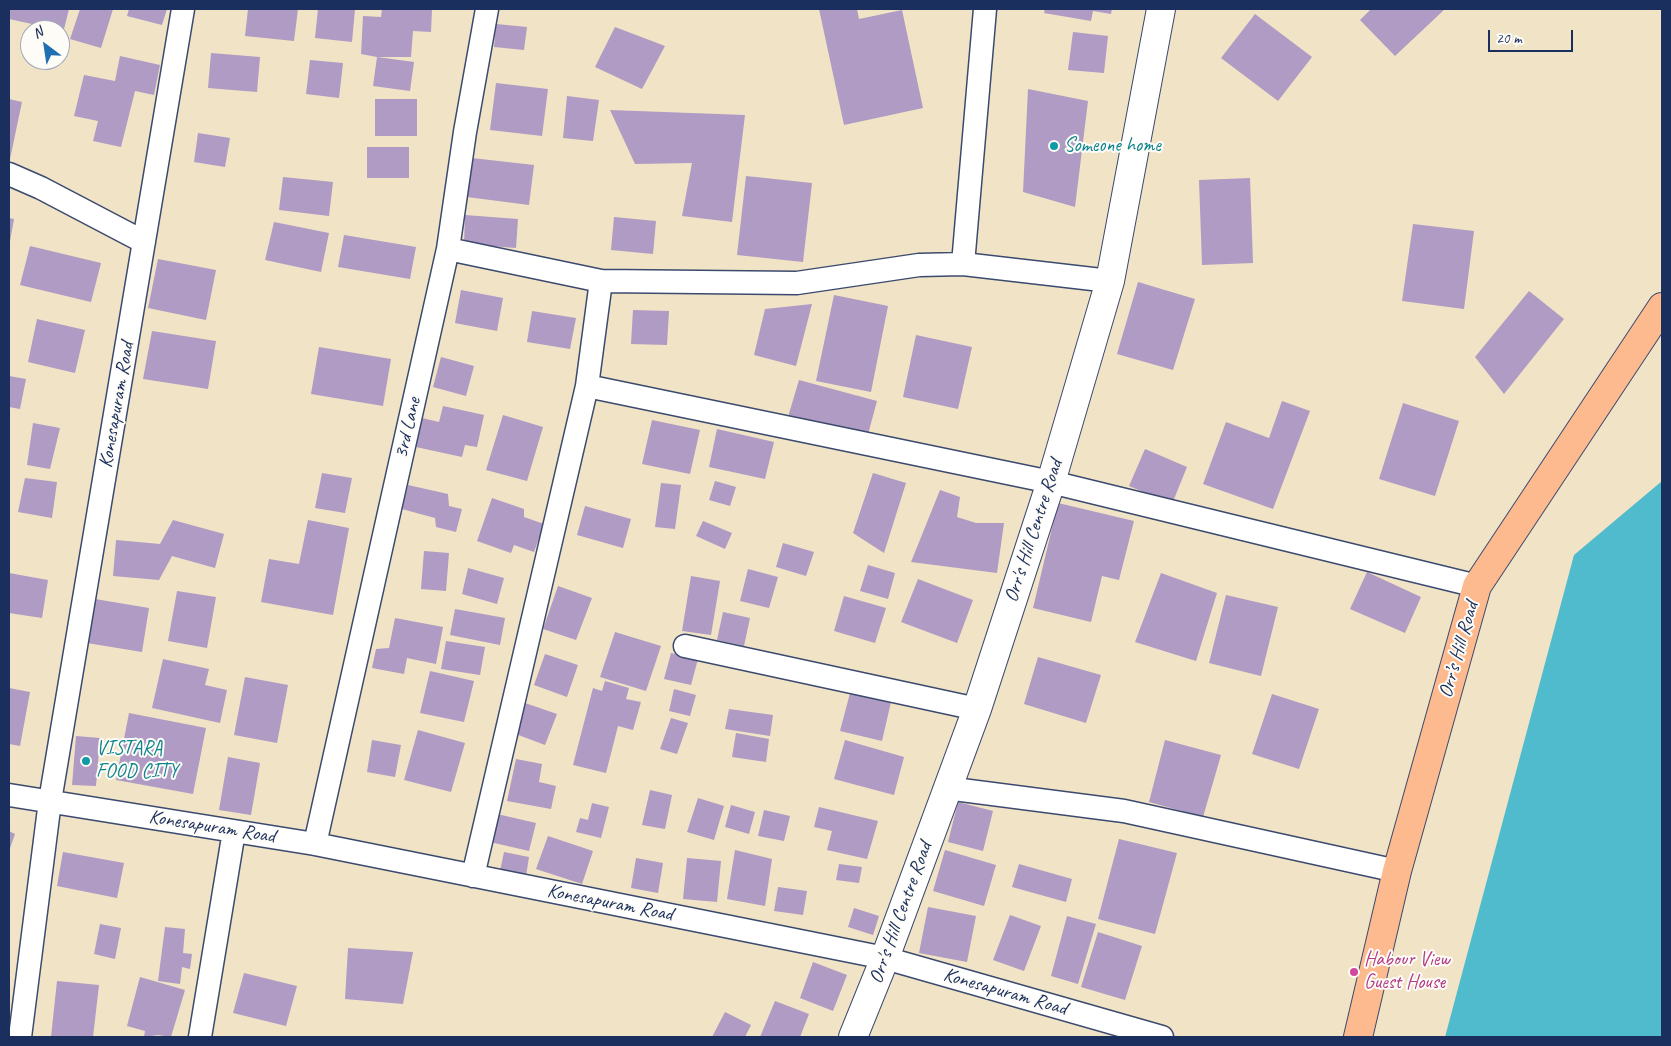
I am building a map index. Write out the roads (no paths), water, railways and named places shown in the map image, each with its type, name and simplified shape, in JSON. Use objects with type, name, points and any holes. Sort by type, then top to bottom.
[{"type":"main road","name":"Orr’s Hill Road","points":[[1358,1037],[1397,871],[1477,586],[1662,307]]},
{"type":"street","name":"Konesapuram Road","points":[[50,801],[183,9]]},
{"type":"street","name":"3rd Lane","points":[[315,844],[448,249],[465,132],[487,9]]},
{"type":"street","points":[[963,264],[985,9]]},
{"type":"street","name":"Orr's Hill Centre Road","points":[[853,1037],[885,958],[946,788],[977,709],[1051,482],[1110,281],[1161,9]]},
{"type":"street","points":[[9,174],[144,242]]},
{"type":"street","points":[[448,249],[601,281],[797,283],[919,265],[963,264],[1110,281]]},
{"type":"street","points":[[473,876],[587,386],[601,281]]},
{"type":"street","points":[[587,386],[1051,482],[1477,586]]},
{"type":"street","points":[[685,646],[977,709]]},
{"type":"street","points":[[946,788],[1124,811],[1397,871]]},
{"type":"street","name":"Konesapuram Road","points":[[9,795],[315,844],[885,958],[1162,1037]]},
{"type":"street","points":[[20,1037],[50,801]]},
{"type":"street","points":[[200,1037],[234,831]]},
{"type":"water","points":[[1662,481],[1662,1037],[1445,1037],[1574,555]]},
{"type":"place","name":"Someone home","points":[[1054,146]]},
{"type":"place","name":"VISTARA FOOD CITY","points":[[86,761]]},
{"type":"place","name":"Habour View Guest House","points":[[1354,972]]}]
